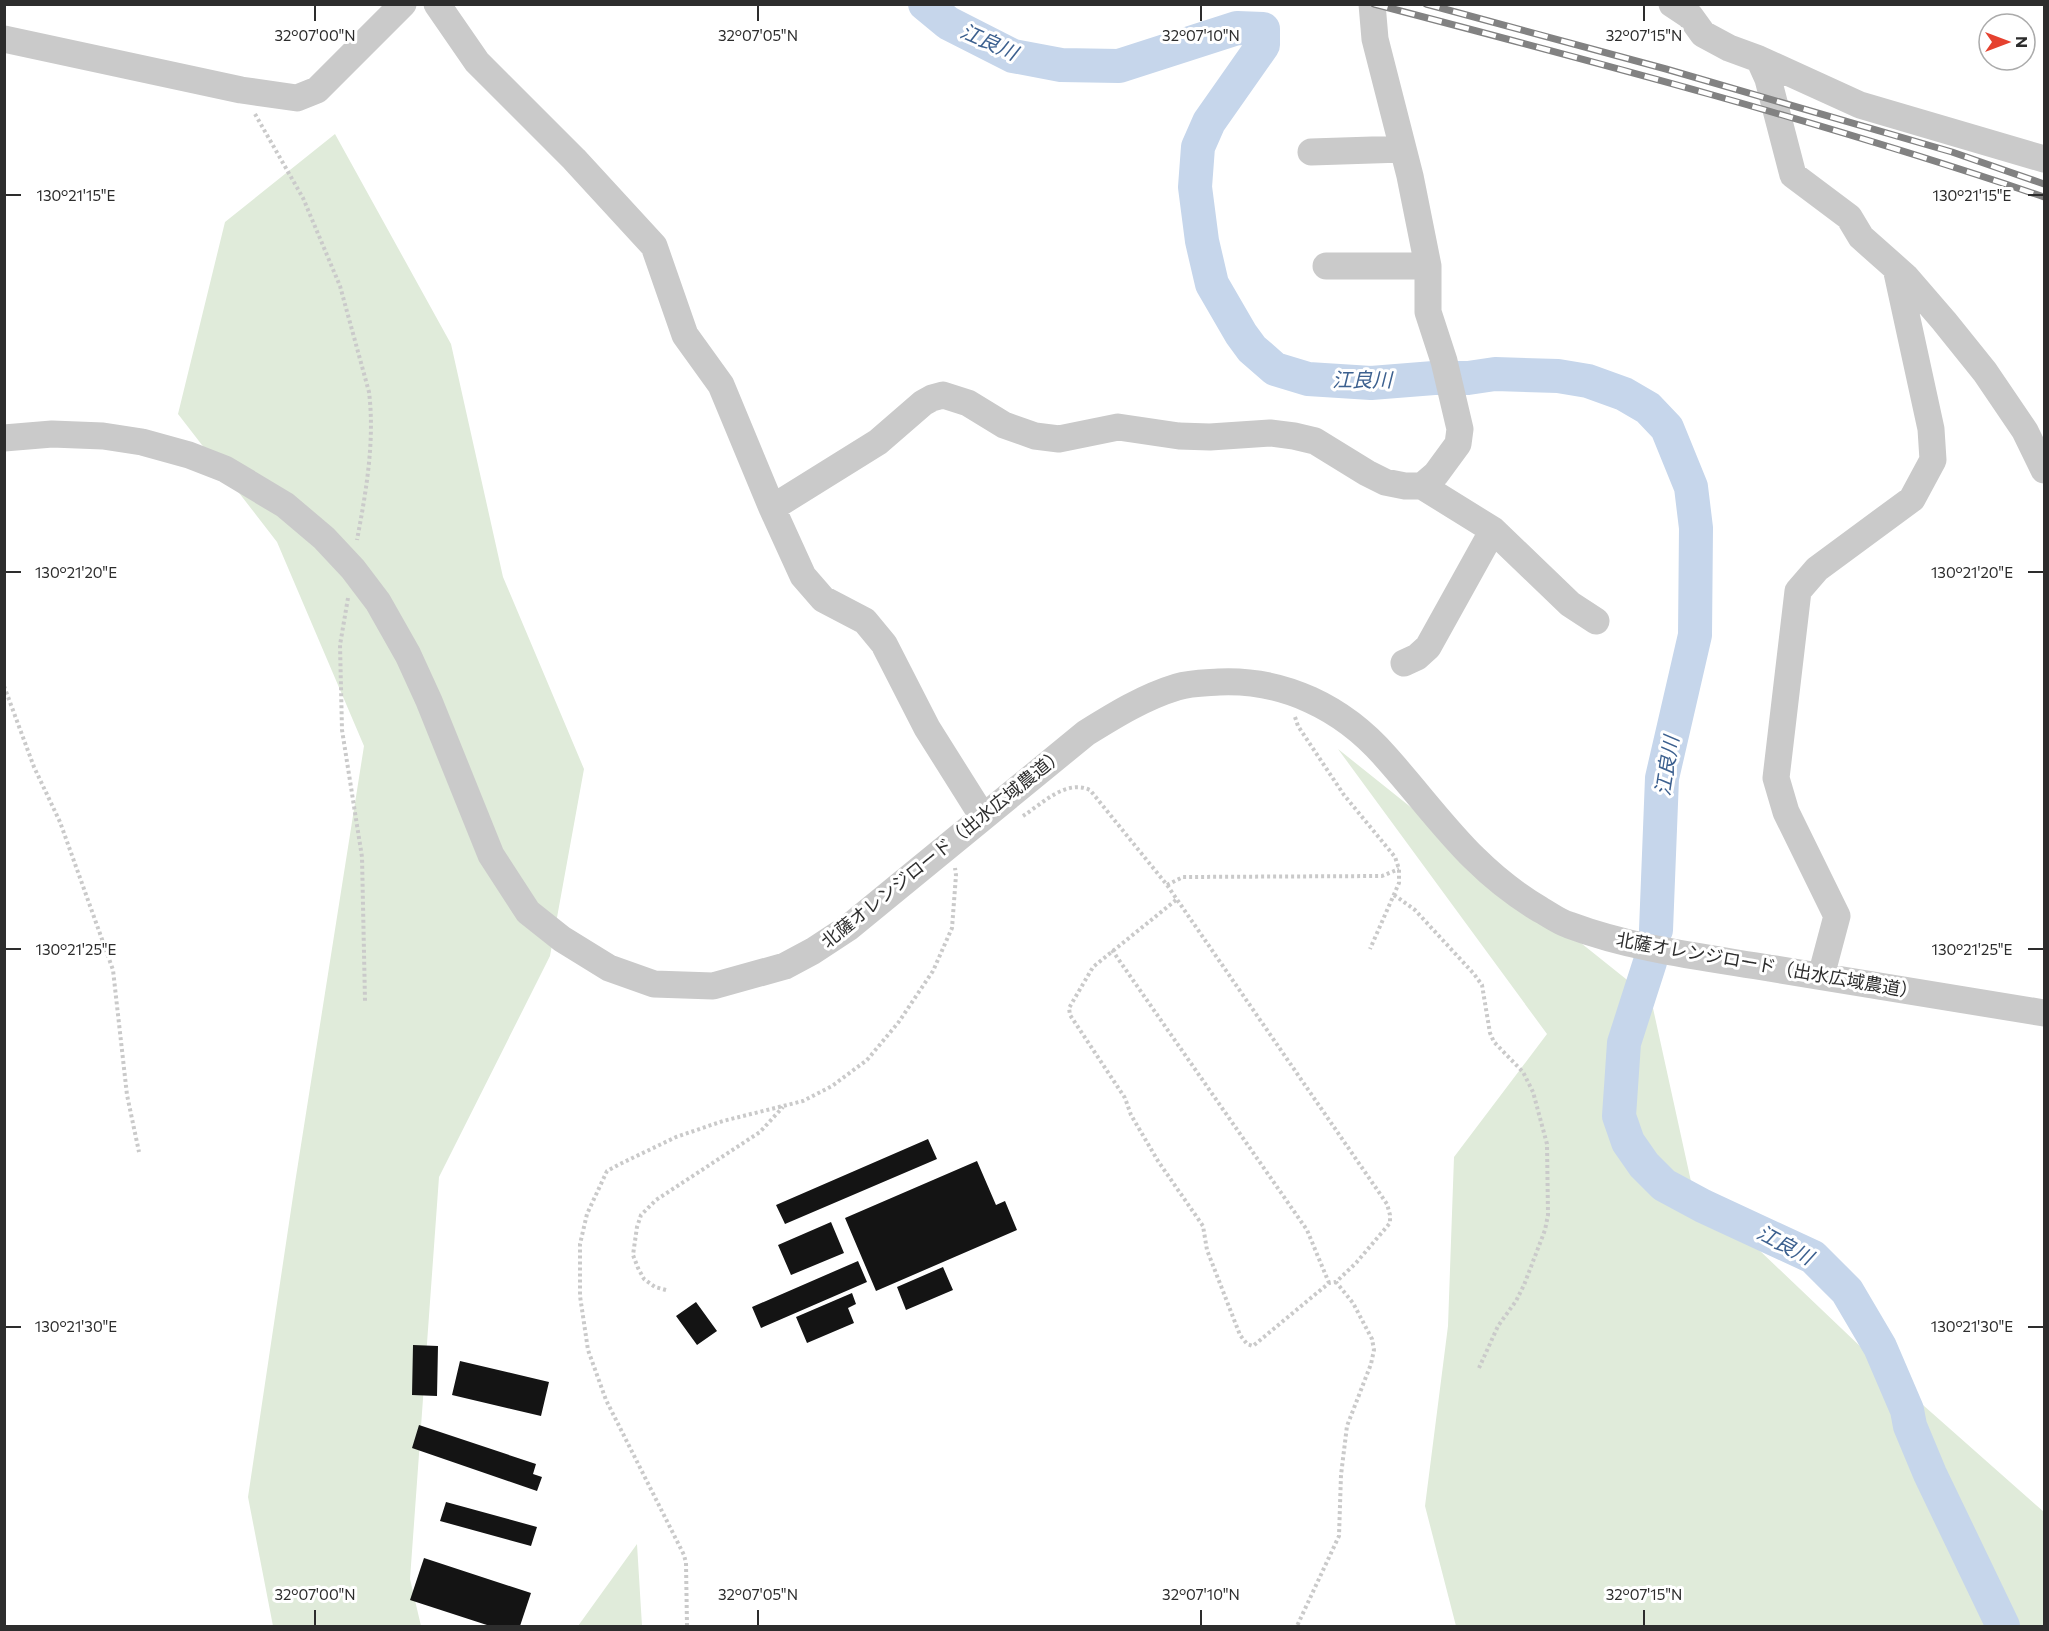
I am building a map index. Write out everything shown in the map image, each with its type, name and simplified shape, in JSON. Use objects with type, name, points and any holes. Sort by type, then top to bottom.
[{"type":"street","points":[[4,39],[241,90],[297,98],[317,90],[403,4]]},
{"type":"street","points":[[437,4],[477,62],[574,159],[654,246],[685,335],[721,385],[802,576],[823,598],[865,621],[884,644],[927,728],[983,817]]},
{"type":"street","points":[[1372,4],[1375,39],[1403,149],[1428,267],[1428,312],[1444,361],[1460,429],[1458,444],[1436,474],[1422,486]]},
{"type":"street","points":[[1683,8],[1703,34],[1764,69],[1860,105],[2044,159]]},
{"type":"street","points":[[1764,69],[1793,175],[1849,217],[1861,237],[1896,268],[1944,321],[1985,372],[2025,431],[2044,470]]},
{"type":"street","points":[[1311,152],[1403,149]]},
{"type":"street","points":[[1326,266],[1428,267]]},
{"type":"street","points":[[1821,976],[1836,916],[1786,812],[1776,778],[1798,591],[1817,570],[1912,499],[1933,460],[1931,429],[1896,268]]},
{"type":"street","points":[[772,508],[878,442],[923,403],[943,395],[968,403],[1004,425],[1035,436],[1059,440],[1118,427],[1179,436],[1210,437],[1270,433],[1294,436],[1315,441],[1385,482],[1405,486],[1422,486],[1493,530],[1570,604],[1596,621]]},
{"type":"street","name":"北薩オレンジロード（出水広域農道）","points":[[4,438],[52,434],[103,436],[142,442],[189,455],[225,469],[285,505],[324,538],[353,569],[378,602],[408,655],[429,701],[491,855],[528,912],[562,939],[609,968],[654,984],[712,986],[785,966],[848,928],[1086,734],[1127,707],[1178,687],[1202,683],[1257,682],[1288,690],[1317,702],[1363,734],[1384,754],[1453,837],[1492,877],[1531,904],[1566,924],[1639,946],[2044,1013]]},
{"type":"street","points":[[1404,663],[1417,657],[1428,647],[1493,530]]},
{"type":"path","points":[[241,90],[298,190],[319,234],[340,286],[371,406],[368,475],[340,645],[341,719],[362,857],[365,1001]]},
{"type":"path","points":[[4,686],[34,767],[60,822],[113,970],[127,1095],[139,1152]]},
{"type":"path","points":[[1288,690],[1298,726],[1344,795],[1395,857],[1399,869],[1400,883],[1370,949]]},
{"type":"path","points":[[1015,822],[1063,789],[1082,786],[1095,795],[1167,885],[1387,1204],[1390,1223],[1356,1263],[1336,1282],[1329,1283],[1253,1346],[1247,1344],[1240,1335],[1207,1250],[1203,1226],[1158,1161],[1131,1116],[1125,1098],[1070,1015],[1069,1008],[1093,967],[1176,900]]},
{"type":"path","points":[[687,1626],[684,1555],[606,1400],[588,1350],[580,1296],[580,1244],[587,1214],[607,1171],[676,1137],[723,1121],[804,1101],[832,1086],[867,1060],[898,1023],[933,970],[952,928],[956,875],[950,844]]},
{"type":"path","points":[[1167,885],[1184,877],[1382,876],[1399,869]]},
{"type":"path","points":[[1394,895],[1415,910],[1482,985],[1490,1034],[1494,1042],[1527,1079],[1533,1092],[1547,1144],[1548,1215],[1545,1230],[1516,1301],[1498,1326],[1479,1368]]},
{"type":"path","points":[[1112,950],[1307,1230],[1329,1283]]},
{"type":"path","points":[[666,1290],[644,1279],[633,1255],[641,1215],[656,1200],[760,1131],[783,1106]]},
{"type":"path","points":[[1297,1626],[1339,1536],[1341,1475],[1347,1426],[1371,1364],[1374,1350],[1372,1339],[1353,1303],[1336,1282]]},
{"type":"green space","points":[[335,134],[451,344],[503,577],[584,769],[550,956],[439,1177],[410,1579],[421,1626],[273,1626],[248,1497],[364,746],[277,542],[178,414],[225,222]]},
{"type":"green space","points":[[1338,749],[1651,999],[1692,1186],[1906,1390],[2044,1512],[2044,1626],[1456,1626],[1425,1506],[1448,1326],[1454,1157],[1547,1034]]},
{"type":"green space","points":[[637,1544],[642,1626],[578,1626]]},
{"type":"building","points":[[928,1139],[937,1159],[785,1224],[776,1205]]},
{"type":"building","points":[[977,1161],[996,1205],[1005,1201],[1017,1230],[876,1291],[845,1218]]},
{"type":"building","points":[[831,1222],[844,1253],[791,1275],[778,1245]]},
{"type":"building","points":[[858,1261],[867,1282],[761,1328],[752,1307]]},
{"type":"building","points":[[943,1267],[953,1290],[906,1310],[897,1287]]},
{"type":"building","points":[[852,1293],[856,1304],[848,1308],[854,1323],[807,1343],[796,1317]]},
{"type":"building","points":[[696,1302],[717,1331],[697,1345],[676,1316]]},
{"type":"building","points":[[413,1345],[438,1346],[437,1396],[412,1395]]},
{"type":"building","points":[[460,1361],[549,1382],[541,1416],[452,1395]]},
{"type":"building","points":[[419,1425],[536,1464],[533,1474],[542,1477],[537,1491],[412,1448]]},
{"type":"building","points":[[446,1502],[537,1527],[531,1546],[440,1521]]},
{"type":"building","points":[[424,1558],[531,1593],[520,1626],[490,1626],[410,1600]]},
{"type":"waterway","name":"江良川","points":[[925,4],[948,23],[1013,56],[1061,65],[1119,66],[1237,28],[1263,29],[1263,45],[1209,122],[1198,147],[1195,187],[1202,241],[1212,284],[1252,349],[1275,369],[1308,379],[1371,383],[1468,378],[1495,374],[1558,376],[1588,381],[1624,394],[1648,408],[1667,428],[1691,487],[1696,528],[1695,635],[1662,778],[1656,930]]},
{"type":"waterway","name":"江良川","points":[[1650,962],[1624,1043],[1619,1116],[1628,1142],[1644,1165],[1664,1185],[1703,1206],[1813,1257],[1847,1291],[1880,1347],[1907,1410],[1910,1426],[1930,1474],[2003,1626]]},
{"type":"railway","points":[[1374,4],[1627,71],[1795,119],[2044,197]]},
{"type":"railway","points":[[1426,4],[1666,69],[1952,152],[2044,184]]}]
